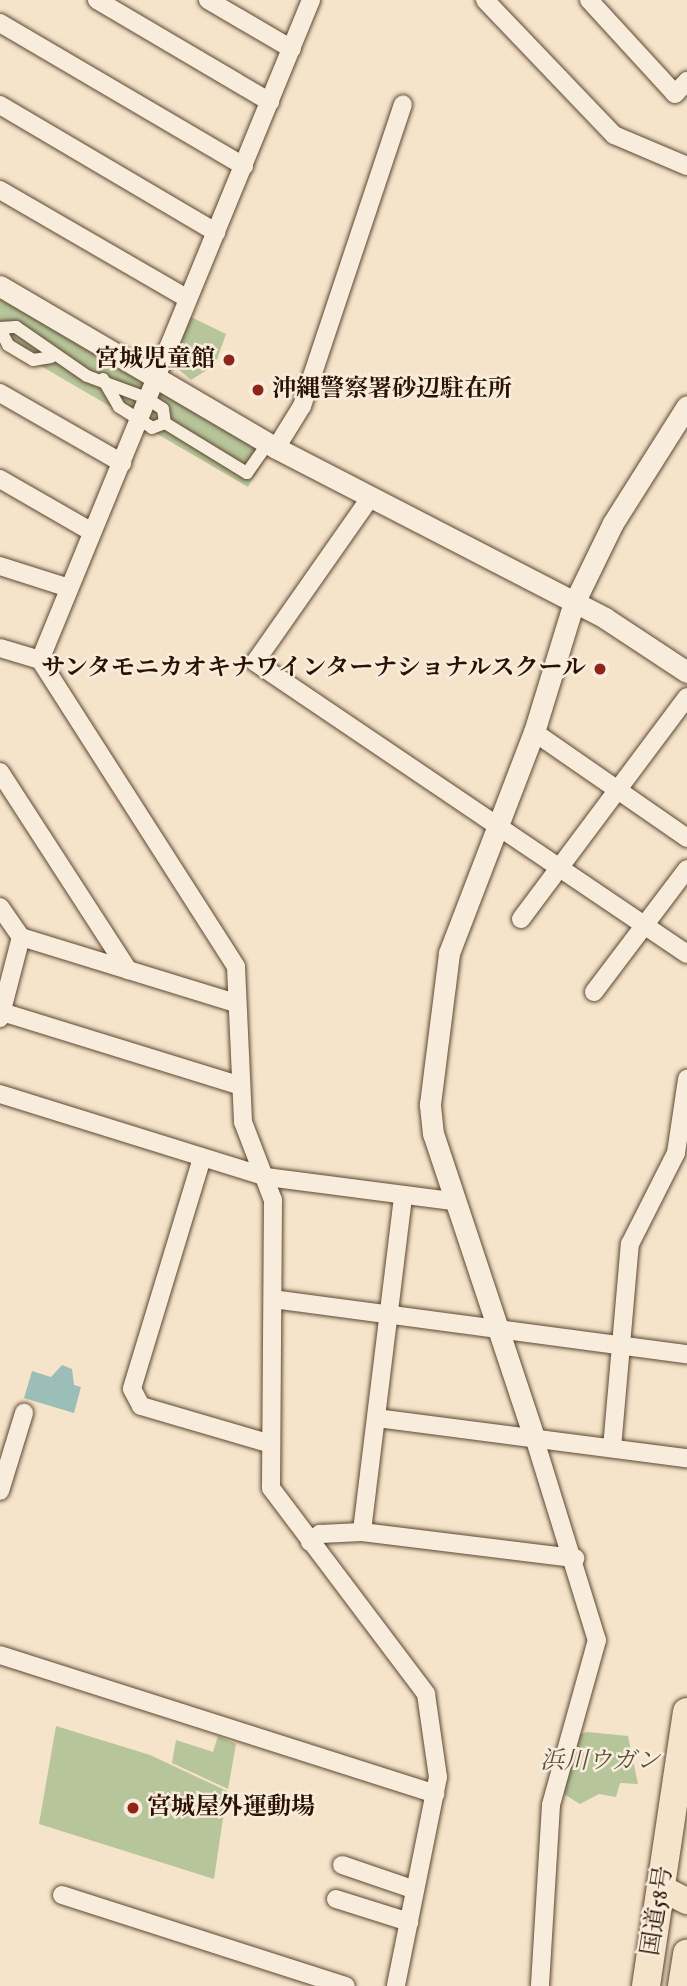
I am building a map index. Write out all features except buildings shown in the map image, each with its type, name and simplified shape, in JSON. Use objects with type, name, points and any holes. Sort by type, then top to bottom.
[{"type":"highway","name":"国道58号","points":[[646,1986],[679,1891],[687,1712]]},
{"type":"highway","name":"国道58号","points":[[682,1986],[687,1953]]},
{"type":"street","points":[[97,0],[270,102]]},
{"type":"street","points":[[208,0],[232,6],[292,49]]},
{"type":"street","points":[[40,660],[311,0]]},
{"type":"street","points":[[485,0],[614,135],[687,166]]},
{"type":"street","points":[[601,4],[675,94],[687,81]]},
{"type":"street","points":[[0,23],[244,166]]},
{"type":"street","points":[[165,423],[247,473],[302,406],[403,104]]},
{"type":"street","points":[[0,105],[216,232]]},
{"type":"street","points":[[0,190],[188,299]]},
{"type":"street","points":[[0,286],[272,445],[573,605],[605,618],[687,672]]},
{"type":"street","points":[[51,357],[33,360],[8,345],[0,329],[16,327],[51,357],[146,398],[163,409],[165,423]]},
{"type":"street","points":[[103,379],[118,407],[152,428],[165,423]]},
{"type":"street","points":[[0,393],[122,463]]},
{"type":"street","points":[[540,1986],[551,1805],[597,1640],[575,1558],[453,1201],[430,1104],[449,953],[534,732],[573,605],[612,523],[687,407]]},
{"type":"street","points":[[0,479],[92,532]]},
{"type":"street","points":[[370,498],[255,662],[560,864],[687,954]]},
{"type":"street","points":[[0,566],[69,588]]},
{"type":"street","points":[[1,651],[40,660],[236,967],[235,1003],[243,1122],[267,1177],[273,1200],[271,1488],[426,1694],[438,1777],[396,1986]]},
{"type":"street","points":[[521,919],[615,789],[687,697]]},
{"type":"street","points":[[534,732],[687,838]]},
{"type":"street","points":[[0,772],[128,970]]},
{"type":"street","points":[[594,992],[687,869]]},
{"type":"street","points":[[0,907],[21,937],[235,1003]]},
{"type":"street","points":[[21,937],[1,1015],[241,1086]]},
{"type":"street","points":[[612,1448],[630,1244],[676,1153],[687,1080]]},
{"type":"street","points":[[0,1094],[267,1177],[453,1201]]},
{"type":"street","points":[[202,1158],[132,1389],[141,1406],[271,1444]]},
{"type":"street","points":[[362,1532],[403,1196]]},
{"type":"street","points":[[272,1299],[498,1332],[687,1354]]},
{"type":"street","points":[[0,1492],[24,1413]]},
{"type":"street","points":[[377,1418],[687,1458]]},
{"type":"street","points":[[310,1542],[320,1534],[362,1532],[575,1558]]},
{"type":"street","points":[[0,1655],[435,1794]]},
{"type":"street","points":[[342,1865],[415,1890]]},
{"type":"street","points":[[62,1895],[346,1986]]},
{"type":"street","points":[[336,1899],[409,1922]]},
{"type":"green space","points":[[0,286],[273,445],[248,487],[0,342]]},
{"type":"green space","points":[[191,317],[226,334],[215,365],[191,380],[171,363]]},
{"type":"green space","name":"宮城屋外運動場","points":[[56,1726],[150,1755],[227,1791],[214,1879],[39,1824]]},
{"type":"green space","name":"浜川ウガン","points":[[588,1732],[628,1736],[638,1784],[620,1783],[616,1797],[599,1794],[580,1804],[564,1794],[577,1735]]},
{"type":"green space","points":[[218,1736],[236,1744],[228,1789],[172,1763],[176,1740],[213,1752]]},
{"type":"water","points":[[62,1365],[72,1369],[74,1385],[81,1387],[74,1413],[24,1398],[32,1371],[51,1377]]},
{"type":"place","name":"宮城児童館","points":[[229,360]]},
{"type":"place","name":"沖縄警察署砂辺駐在所","points":[[258,390]]},
{"type":"place","name":"サンタモニカオキナワインターナショナルスクール","points":[[600,669]]},
{"type":"place","name":"宮城屋外運動場","points":[[133,1808]]}]
